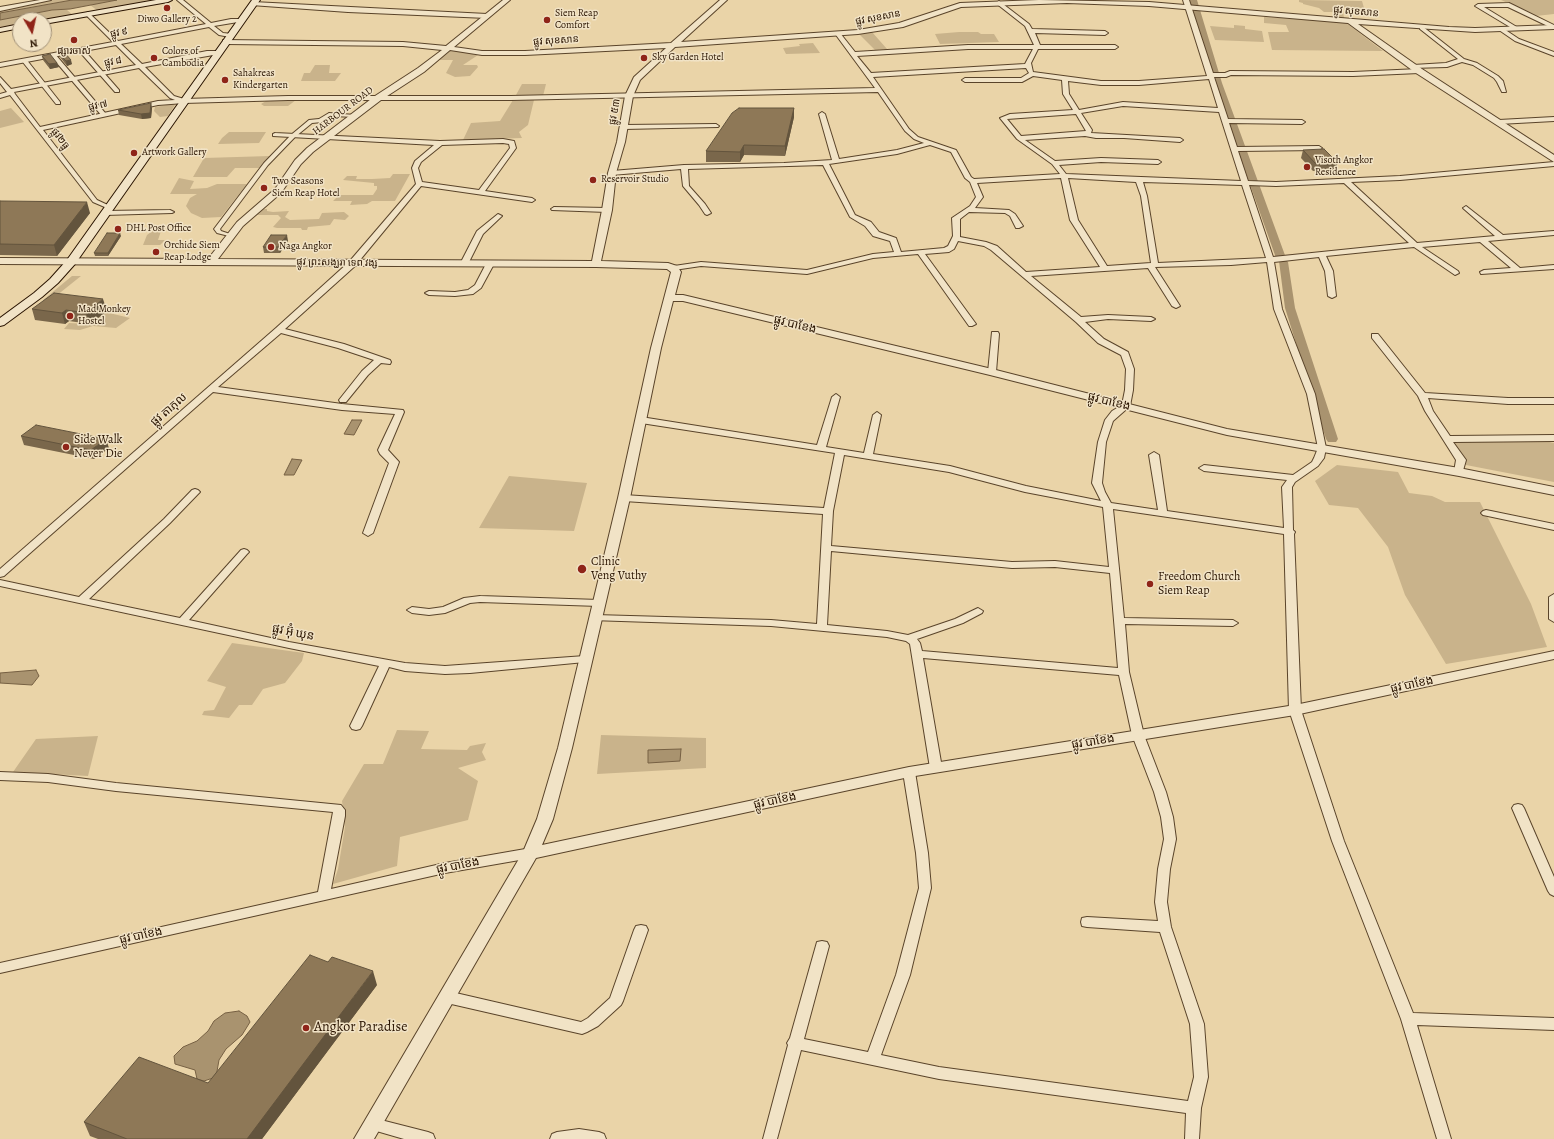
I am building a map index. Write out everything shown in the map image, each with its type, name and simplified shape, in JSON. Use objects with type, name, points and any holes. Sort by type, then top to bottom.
[{"type":"main road","points":[[52,21],[168,0]]},
{"type":"main road","points":[[0,323],[38,295],[54,281],[71,262],[254,2]]},
{"type":"main road","points":[[0,30],[12,28]]},
{"type":"street","points":[[0,9],[48,0]]},
{"type":"street","points":[[180,0],[228,39]]},
{"type":"street","name":"HARBOUR ROAD","points":[[212,261],[240,224],[278,191],[304,155],[378,98],[413,76],[507,0]]},
{"type":"street","name":"ផ្លូវ ៥៣","points":[[596,264],[607,210],[612,172],[621,142],[629,96],[637,80],[672,45],[724,0]]},
{"type":"street","name":"ផ្លូវ សុខសាន","points":[[228,39],[403,44],[449,48],[482,53],[505,54],[838,34],[888,28],[965,2],[999,3],[1066,1],[1189,5],[1201,8],[1422,28],[1475,30],[1554,27]]},
{"type":"street","points":[[254,2],[369,11],[487,16]]},
{"type":"street","points":[[999,3],[1027,25],[1031,31],[1036,46],[1029,59],[1029,66],[1032,74]]},
{"type":"street","points":[[1189,5],[1222,110],[1228,121],[1274,260],[1278,309],[1311,394],[1322,448],[1316,464],[1295,478],[1287,487],[1290,532],[1295,710],[1338,841],[1408,1019],[1444,1139]]},
{"type":"street","points":[[1517,29],[1478,6],[1509,5],[1554,27]]},
{"type":"street","points":[[88,14],[172,97],[184,101]]},
{"type":"street","name":"ផ្លូវ ៩","points":[[0,65],[210,25],[241,21]]},
{"type":"street","points":[[1350,21],[1416,69],[1554,159]]},
{"type":"street","points":[[1422,28],[1462,60],[1475,64],[1496,77],[1500,81],[1504,91]]},
{"type":"street","points":[[1501,29],[1517,40],[1553,54],[1549,56],[1553,61]]},
{"type":"street","points":[[1031,31],[1105,33]]},
{"type":"street","points":[[364,1139],[530,853],[545,818],[565,748],[624,498],[668,298],[676,272],[674,268],[701,264],[807,272],[866,258],[942,251],[950,248],[956,239],[958,233],[956,218],[972,207],[980,197],[973,181],[968,178],[954,150],[916,138],[910,133],[870,75],[838,34]]},
{"type":"street","points":[[854,54],[950,47],[1115,47]]},
{"type":"street","points":[[80,50],[117,91]]},
{"type":"street","points":[[1527,51],[1543,50]]},
{"type":"street","name":"ផ្លូវ ៨","points":[[0,96],[11,92],[73,79],[219,52]]},
{"type":"street","points":[[53,55],[104,114]]},
{"type":"street","points":[[24,60],[58,103]]},
{"type":"street","points":[[965,80],[1022,80],[1032,74],[1065,80],[1139,83],[1176,81],[1230,73],[1337,74],[1416,69],[1447,65],[1462,60]]},
{"type":"street","points":[[870,75],[1029,66]]},
{"type":"street","name":"ផ្លូវ២ធ្នូ","points":[[0,79],[39,128],[91,204],[107,210]]},
{"type":"street","points":[[1065,80],[1066,94],[1089,130],[1089,132],[1085,134]]},
{"type":"street","name":"ផ្លូវ ៧","points":[[39,128],[158,103],[184,101],[629,96],[880,90]]},
{"type":"street","points":[[1105,268],[1074,220],[1068,203],[1064,176],[1054,162],[1019,138],[1002,119],[1004,117],[1078,112],[1123,104],[1222,110]]},
{"type":"street","points":[[231,236],[219,232],[217,228],[266,164],[293,136],[312,121],[320,121],[331,114],[355,116]]},
{"type":"street","points":[[822,114],[836,161]]},
{"type":"street","points":[[1499,122],[1554,118]]},
{"type":"street","points":[[1228,121],[1302,122]]},
{"type":"street","points":[[624,127],[716,126]]},
{"type":"street","points":[[1019,138],[1085,134],[1096,136],[1134,136],[1180,140]]},
{"type":"street","points":[[274,135],[440,143],[512,142],[513,148],[481,192]]},
{"type":"street","points":[[440,143],[418,161],[415,168],[419,184],[532,200]]},
{"type":"street","points":[[612,172],[684,167],[825,163],[897,152],[932,143]]},
{"type":"street","points":[[1237,149],[1319,148]]},
{"type":"street","points":[[1054,162],[1101,160],[1158,162]]},
{"type":"street","points":[[825,163],[852,216],[868,224],[876,234],[893,240],[898,254]]},
{"type":"street","points":[[973,181],[1064,176],[1261,184],[1346,181],[1454,174],[1554,164]]},
{"type":"street","points":[[684,167],[686,186],[702,204],[707,213]]},
{"type":"street","points":[[1139,180],[1144,196],[1152,265],[1176,306]]},
{"type":"street","points":[[1346,181],[1415,245],[1455,273]]},
{"type":"street","name":"ផ្លូវ តាភុល","points":[[0,574],[279,330],[352,264],[419,184]]},
{"type":"street","points":[[1466,208],[1502,238]]},
{"type":"street","points":[[554,209],[607,210]]},
{"type":"street","points":[[107,210],[170,212]]},
{"type":"street","points":[[966,210],[1007,211],[1013,215],[1019,226]]},
{"type":"street","points":[[464,264],[480,232],[498,216]]},
{"type":"street","points":[[1025,274],[1152,265],[1231,263],[1287,259],[1415,245],[1554,233]]},
{"type":"street","points":[[956,239],[990,246],[1079,320],[1101,341],[1125,354],[1130,369],[1129,390],[1126,406],[1109,420],[1102,442],[1097,484],[1108,505],[1124,672],[1138,735],[1160,792],[1167,817],[1170,839],[1164,869],[1161,902],[1165,927],[1197,1024],[1200,1077],[1194,1108],[1192,1139]]},
{"type":"street","points":[[1482,240],[1518,270]]},
{"type":"street","points":[[921,252],[972,324]]},
{"type":"street","points":[[1322,255],[1329,271],[1332,296]]},
{"type":"street","name":"ផ្លូវ ព្រះសង្ឃរា ទេព វង្ស","points":[[0,261],[212,261],[352,264],[596,264],[668,266],[674,268]]},
{"type":"street","points":[[429,294],[455,294],[470,292],[478,286],[490,264]]},
{"type":"street","points":[[1484,272],[1554,267]]},
{"type":"street","name":"ផ្លូវ បាខែង","points":[[668,298],[683,298],[992,372],[1228,432],[1459,472],[1554,491]]},
{"type":"street","points":[[1079,320],[1108,317],[1152,319]]},
{"type":"street","points":[[279,330],[341,346],[383,361],[365,373],[344,400]]},
{"type":"street","points":[[992,372],[995,334]]},
{"type":"street","points":[[1375,336],[1422,395],[1429,411],[1461,460],[1459,472]]},
{"type":"street","points":[[212,389],[342,407],[400,412],[383,450],[394,462],[368,533]]},
{"type":"street","points":[[1422,395],[1508,401],[1554,401]]},
{"type":"street","points":[[821,447],[836,397]]},
{"type":"street","points":[[868,456],[876,415]]},
{"type":"street","points":[[641,420],[821,447],[950,469],[1025,489],[1108,505],[1290,532]]},
{"type":"street","points":[[1447,439],[1554,438]]},
{"type":"street","points":[[822,627],[828,512],[840,451]]},
{"type":"street","points":[[1154,455],[1162,513]]},
{"type":"street","points":[[1204,468],[1295,478]]},
{"type":"street","points":[[82,600],[196,492]]},
{"type":"street","points":[[624,498],[828,512]]},
{"type":"street","points":[[1486,513],[1554,527]]},
{"type":"street","points":[[826,548],[962,562],[1012,565],[1055,564],[1114,571]]},
{"type":"street","points":[[182,622],[244,552]]},
{"type":"street","name":"ផ្លូវ អ៊ុំ ឃុន","points":[[0,583],[385,664],[445,670],[585,659]]},
{"type":"street","points":[[1554,596],[1554,619]]},
{"type":"street","points":[[412,610],[429,612],[445,610],[468,600],[480,599],[599,603]]},
{"type":"street","points":[[595,618],[771,623],[822,627],[909,638],[978,612]]},
{"type":"street","points":[[1119,621],[1233,623]]},
{"type":"street","points":[[909,638],[915,643],[936,768]]},
{"type":"street","points":[[917,654],[1124,672]]},
{"type":"street","name":"ផ្លូវ បាខែង","points":[[0,968],[445,868],[530,853],[909,772],[1295,710],[1554,655]]},
{"type":"street","points":[[356,726],[385,664]]},
{"type":"street","points":[[873,1058],[902,975],[925,888],[922,853],[909,772]]},
{"type":"street","points":[[0,776],[48,778],[116,787],[338,808],[339,816],[323,896]]},
{"type":"street","points":[[1518,808],[1554,891]]},
{"type":"street","points":[[1087,922],[1165,927]]},
{"type":"street","points":[[447,998],[582,1028],[593,1022],[616,1001],[641,930]]},
{"type":"street","points":[[770,1139],[794,1043],[822,946]]},
{"type":"street","points":[[1408,1019],[1554,1024]]},
{"type":"street","points":[[794,1043],[873,1058],[940,1073],[1194,1108]]},
{"type":"street","points":[[373,1124],[428,1139]]},
{"type":"street","points":[[557,1139],[579,1136],[599,1139]]},
{"type":"shaded area","points":[[50,0],[72,0],[0,13],[0,8]]},
{"type":"shaded area","points":[[72,0],[117,0],[70,9],[42,12],[12,12],[12,18],[0,20],[0,13]]},
{"type":"shaded area","points":[[117,0],[157,0],[98,11],[90,5]]},
{"type":"shaded area","points":[[1299,0],[1362,1],[1364,8],[1342,7],[1344,18],[1338,19],[1335,12],[1324,12],[1319,8],[1303,4],[1299,2]]},
{"type":"shaded area","points":[[1501,0],[1554,0],[1554,14],[1536,16]]},
{"type":"shaded area","points":[[67,10],[73,15],[52,18],[52,12],[42,12]]},
{"type":"shaded area","points":[[1264,17],[1345,22],[1383,51],[1272,50],[1268,32],[1289,32],[1286,25],[1264,23]]},
{"type":"shaded area","points":[[12,18],[12,25],[0,27],[0,20]]},
{"type":"shaded area","points":[[1234,25],[1245,26],[1245,29],[1262,31],[1264,42],[1215,40],[1210,26],[1234,28]]},
{"type":"shaded area","points":[[872,32],[887,49],[875,50],[858,33]]},
{"type":"shaded area","points":[[959,32],[994,34],[999,42],[940,44],[935,34]]},
{"type":"shaded area","points":[[813,43],[820,53],[786,54],[783,48],[800,46],[799,44]]},
{"type":"shaded area","points":[[450,50],[478,55],[463,65],[477,65],[478,67],[470,76],[455,77],[446,73],[453,60],[439,60],[439,57]]},
{"type":"shaded area","points":[[315,65],[330,65],[329,73],[341,73],[335,81],[301,81],[304,73],[310,73]]},
{"type":"shaded area","points":[[522,84],[546,84],[543,96],[516,95]]},
{"type":"shaded area","points":[[296,100],[288,106],[264,106],[261,104],[266,101]]},
{"type":"shaded area","points":[[513,100],[534,100],[528,125],[519,132],[522,138],[463,140],[471,123],[500,121]]},
{"type":"shaded area","points":[[175,105],[168,116],[160,117],[154,111],[155,107]]},
{"type":"shaded area","points":[[11,108],[24,122],[0,128],[0,111]]},
{"type":"shaded area","points":[[229,132],[266,132],[259,143],[218,144]]},
{"type":"shaded area","points":[[270,156],[260,168],[235,168],[227,177],[193,177],[204,158]]},
{"type":"shaded area","points":[[393,174],[410,174],[395,201],[372,201],[367,204],[350,205],[352,201],[333,201],[339,195],[373,195],[377,189],[377,186],[374,186],[374,183],[343,180],[347,176],[357,176],[356,179],[372,179],[390,178]]},
{"type":"shaded area","points":[[179,178],[194,181],[190,189],[207,188],[217,184],[247,184],[221,217],[202,218],[191,213],[186,206],[190,198],[197,194],[170,194]]},
{"type":"shaded area","points":[[261,209],[267,209],[267,211],[273,212],[289,211],[285,217],[290,220],[319,219],[322,213],[344,212],[349,216],[345,220],[334,219],[330,225],[308,227],[307,230],[302,230],[301,228],[273,227],[281,218],[278,215],[256,215],[252,217]]},
{"type":"shaded area","points":[[154,230],[161,231],[158,240],[165,240],[160,245],[143,245],[147,235]]},
{"type":"shaded area","points":[[72,276],[81,276],[51,300],[43,300]]},
{"type":"shaded area","points":[[105,312],[130,318],[116,328],[93,326],[80,330],[64,329],[69,323],[90,324],[95,315]]},
{"type":"shaded area","points":[[352,420],[362,420],[354,435],[344,434]]},
{"type":"shaded area","points":[[1536,439],[1554,443],[1554,482],[1466,465],[1452,441]]},
{"type":"shaded area","points":[[292,459],[302,460],[294,475],[284,475]]},
{"type":"shaded area","points":[[1337,465],[1398,472],[1409,493],[1432,496],[1445,502],[1480,502],[1531,604],[1547,647],[1446,664],[1405,595],[1388,547],[1358,508],[1329,505],[1315,481]]},
{"type":"shaded area","points":[[509,476],[587,483],[574,531],[479,528]]},
{"type":"shaded area","points":[[232,643],[304,653],[302,661],[285,683],[263,689],[252,705],[239,705],[229,718],[202,715],[204,711],[214,710],[226,687],[207,681]]},
{"type":"shaded area","points":[[36,670],[39,676],[32,685],[0,683],[0,673]]},
{"type":"shaded area","points":[[397,730],[429,731],[421,749],[467,750],[470,746],[486,743],[482,752],[486,760],[458,768],[478,781],[468,820],[400,837],[397,866],[333,884],[338,869],[345,827],[342,801],[364,764],[383,764]]},
{"type":"shaded area","points":[[601,735],[706,738],[706,768],[597,774]]},
{"type":"shaded area","points":[[98,736],[88,776],[13,772],[36,739]]},
{"type":"shaded area","points":[[681,749],[680,761],[648,763],[648,750]]},
{"type":"shaded area","points":[[239,1011],[247,1016],[250,1022],[242,1035],[226,1049],[219,1060],[216,1077],[204,1081],[197,1079],[195,1070],[175,1064],[174,1056],[183,1047],[197,1041],[208,1031],[214,1021],[225,1013]]},
{"type":"building","points":[[64,52],[71,60],[66,61],[58,53]]},
{"type":"building","points":[[50,54],[57,63],[49,64],[42,56]]},
{"type":"building","points":[[151,103],[150,113],[141,114],[118,110]]},
{"type":"building","points":[[739,108],[794,108],[785,146],[744,145],[740,152],[706,151],[732,113]]},
{"type":"building","points":[[1324,149],[1336,161],[1334,161],[1337,165],[1315,163],[1303,150]]},
{"type":"building","points":[[0,201],[87,202],[54,245],[0,244]]},
{"type":"building","points":[[107,233],[120,233],[108,253],[94,253]]},
{"type":"building","points":[[271,235],[287,235],[278,247],[263,247]]},
{"type":"building","points":[[54,293],[103,299],[86,313],[66,310],[62,313],[32,309]]},
{"type":"building","points":[[36,425],[106,439],[91,450],[21,436]]},
{"type":"building","name":"Angkor Paradise","points":[[310,955],[328,962],[332,957],[373,971],[247,1139],[127,1139],[84,1122],[139,1057],[208,1083]]},
{"type":"waterway","points":[[1193,0],[1218,83],[1281,258]]},
{"type":"waterway","points":[[1283,262],[1290,308],[1332,439]]},
{"type":"place","name":"Diwo Gallery 2","points":[[167,8]]},
{"type":"place","name":"Siem Reap Comfort","points":[[547,20]]},
{"type":"place","name":"ផ្សារចាស់","points":[[74,40]]},
{"type":"place","name":"Colors of Cambodia","points":[[154,58]]},
{"type":"place","name":"Sky Garden Hotel","points":[[644,58]]},
{"type":"place","name":"Sahakreas Kindergarten","points":[[225,80]]},
{"type":"place","name":"Artwork Gallery","points":[[134,153]]},
{"type":"place","name":"Visoth Angkor Residence","points":[[1307,167]]},
{"type":"place","name":"Reservoir Studio","points":[[593,180]]},
{"type":"place","name":"Two Seasons Siem Reap Hotel","points":[[264,188]]},
{"type":"place","name":"DHL Post Office","points":[[118,229]]},
{"type":"place","name":"Naga Angkor","points":[[271,247]]},
{"type":"place","name":"Orchide Siem Reap Lodge","points":[[156,252]]},
{"type":"place","name":"Mad Monkey Hostel","points":[[70,316]]},
{"type":"place","name":"Side Walk Never Die","points":[[66,447]]},
{"type":"place","name":"Clinic Veng Vuthy","points":[[582,569]]},
{"type":"place","name":"Freedom Church Siem Reap","points":[[1150,584]]},
{"type":"place","name":"Angkor Paradise","points":[[306,1028]]}]
